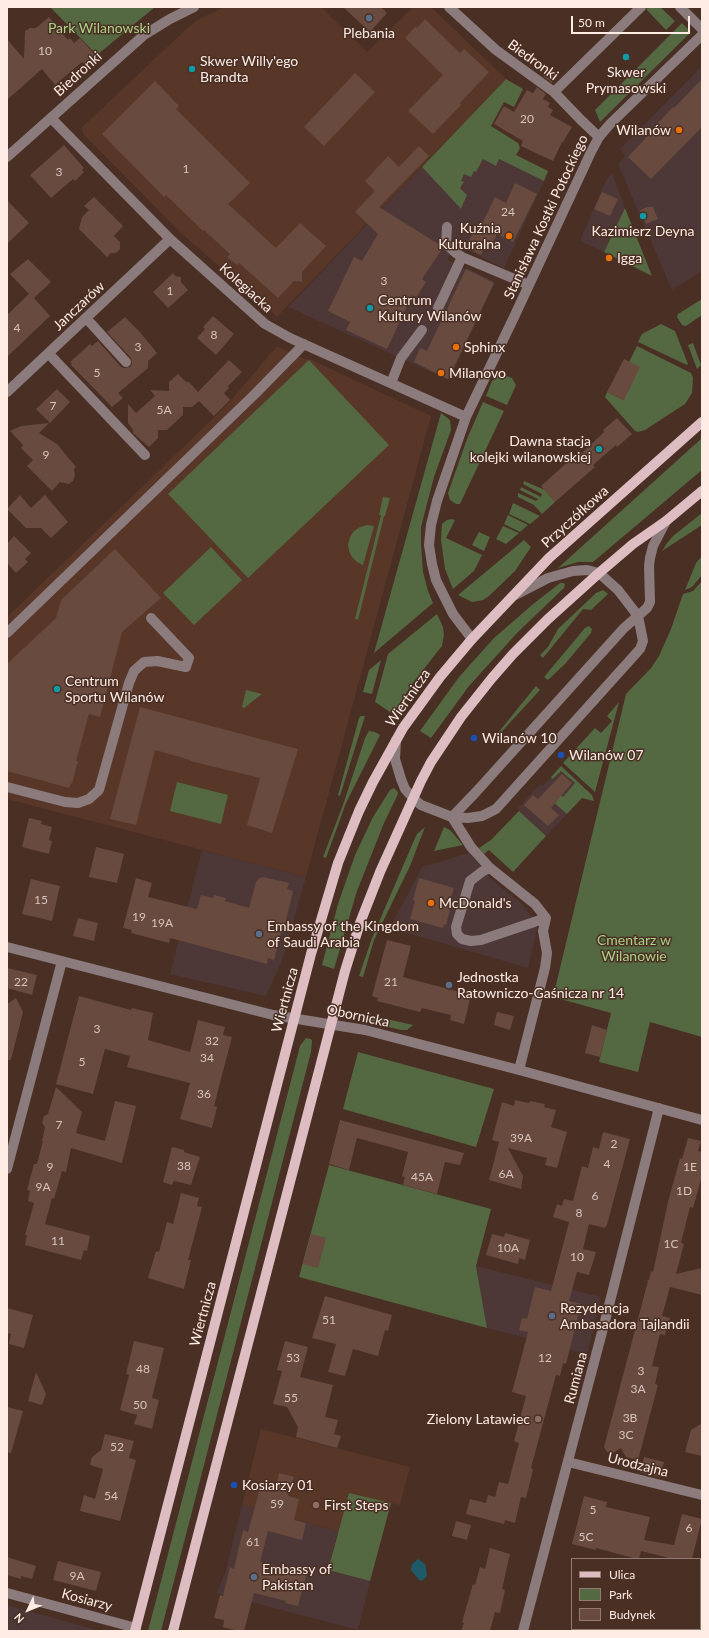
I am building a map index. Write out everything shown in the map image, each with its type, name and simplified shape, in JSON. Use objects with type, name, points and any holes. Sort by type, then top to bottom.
[{"type":"main road","name":"Przyczółkowa","points":[[472,638],[550,558],[702,422]]},
{"type":"main road","points":[[173,1631],[345,971],[360,923],[380,872],[413,798],[439,750],[461,717],[492,678],[534,633],[599,572],[633,544],[666,521],[702,491]]},
{"type":"main road","name":"Wiertnicza","points":[[135,1629],[311,954],[338,863],[359,811],[396,740],[422,701],[472,638]]},
{"type":"street","name":"Biedronki","points":[[7,157],[144,35],[170,19],[194,7]]},
{"type":"street","name":"Biedronki","points":[[449,7],[496,50],[554,92],[599,137]]},
{"type":"street","points":[[554,92],[640,7]]},
{"type":"street","points":[[680,7],[702,29]]},
{"type":"street","name":"Stanisława Kostki Potockiego","points":[[466,417],[599,137],[702,35]]},
{"type":"street","name":"Kolegiacka","points":[[51,118],[170,239],[265,324],[304,344],[466,417]]},
{"type":"street","points":[[446,227],[446,244],[456,253],[462,257],[529,285]]},
{"type":"street","name":"Janczarów","points":[[7,392],[170,239]]},
{"type":"street","points":[[438,308],[462,257]]},
{"type":"street","points":[[86,318],[126,362]]},
{"type":"street","points":[[391,383],[401,358],[422,330]]},
{"type":"street","points":[[7,633],[255,394],[304,344]]},
{"type":"street","points":[[48,354],[145,455]]},
{"type":"street","points":[[466,417],[437,501],[431,526],[429,545],[436,580],[453,614],[472,638]]},
{"type":"street","points":[[452,817],[486,782],[624,628],[646,608],[650,602],[650,558],[653,546],[666,521]]},
{"type":"street","points":[[396,740],[395,759],[405,790],[413,798],[421,805],[452,817],[468,818],[482,816],[496,809],[640,649],[643,641],[638,616],[618,590],[599,572],[586,570],[560,574],[548,578],[514,595]]},
{"type":"street","points":[[7,788],[65,802],[78,803],[89,799],[99,790],[129,683],[134,671],[144,662],[157,661],[186,667],[189,658],[151,618]]},
{"type":"street","points":[[452,817],[471,847],[490,868],[535,904],[546,918]]},
{"type":"street","points":[[490,868],[483,871],[470,881],[456,927],[457,934],[462,939],[471,941],[481,940],[546,918]]},
{"type":"street","points":[[519,1070],[545,968],[547,953],[543,931],[546,918]]},
{"type":"street","name":"Obornicka","points":[[7,946],[274,1015],[354,1027],[702,1120]]},
{"type":"street","points":[[7,1169],[62,960]]},
{"type":"street","name":"Rumiana","points":[[523,1631],[659,1108]]},
{"type":"street","name":"Urodzajna","points":[[568,1462],[702,1495]]},
{"type":"street","name":"Kosiarzy","points":[[7,1594],[135,1629]]},
{"type":"shaded area","points":[[224,7],[321,7],[367,52],[413,7],[431,7],[506,79],[277,317],[181,233],[83,134],[82,127],[181,34],[197,20]]},
{"type":"shaded area","points":[[702,66],[702,271],[672,290],[618,164],[625,156],[620,149]]},
{"type":"shaded area","points":[[483,159],[499,159],[544,181],[504,268],[458,245],[447,260],[495,282],[449,380],[288,307],[422,167],[461,209],[467,195],[460,188],[464,174],[474,171],[476,172]]},
{"type":"shaded area","points":[[612,173],[625,208],[604,252],[580,241],[606,180]]},
{"type":"shaded area","points":[[277,346],[305,359],[312,360],[431,416],[306,877],[7,799],[7,617],[227,405]]},
{"type":"shaded area","points":[[561,771],[575,784],[563,797],[552,800],[567,814],[546,836],[519,811],[519,807],[540,784],[542,787],[551,777],[554,779]]},
{"type":"shaded area","points":[[202,850],[306,877],[283,958],[266,996],[170,974]]},
{"type":"shaded area","points":[[469,853],[493,881],[520,902],[533,918],[537,929],[528,968],[390,928],[422,867]]},
{"type":"shaded area","points":[[476,1266],[601,1297],[587,1354],[487,1328]]},
{"type":"shaded area","name":"First Steps","points":[[261,1429],[410,1467],[400,1505],[391,1503],[370,1581],[338,1531],[242,1505]]},
{"type":"shaded area","points":[[242,1505],[338,1531],[328,1570],[370,1581],[358,1630],[217,1593],[226,1570]]},
{"type":"shaded area","points":[[7,1605],[100,1631],[7,1631]]},
{"type":"green space","name":"Park Wilanowski","points":[[50,7],[155,7],[97,55]]},
{"type":"green space","points":[[649,7],[660,7],[675,21],[666,30],[646,9]]},
{"type":"green space","points":[[682,23],[691,32],[600,122],[595,110]]},
{"type":"green space","points":[[506,79],[523,89],[514,107],[504,102],[491,126],[518,143],[520,148],[516,155],[548,171],[544,181],[499,159],[496,166],[483,159],[476,172],[474,171],[471,177],[464,174],[461,181],[464,182],[460,188],[467,195],[461,209],[422,167]]},
{"type":"green space","points":[[625,208],[652,276],[604,252]]},
{"type":"green space","points":[[702,299],[702,315],[686,326],[682,325],[677,317],[678,314]]},
{"type":"green space","points":[[661,324],[675,331],[688,364],[687,365],[638,342],[642,334]]},
{"type":"green space","points":[[693,343],[701,365],[697,369],[688,345]]},
{"type":"green space","points":[[637,346],[691,373],[693,378],[692,393],[685,404],[645,430],[638,432],[635,431],[605,397],[607,392],[624,400],[629,362]]},
{"type":"green space","points":[[309,360],[389,445],[248,578],[168,494]]},
{"type":"green space","points":[[500,375],[512,378],[516,385],[507,405],[486,396],[492,381]]},
{"type":"green space","points":[[483,402],[504,411],[460,504],[456,504],[450,500],[448,493],[467,439]]},
{"type":"green space","points":[[441,413],[450,420],[451,430],[434,477],[421,527],[423,572],[433,603],[374,653]]},
{"type":"green space","points":[[702,438],[702,470],[593,562],[578,562],[558,568]]},
{"type":"green space","points":[[524,481],[545,490],[555,502],[542,514],[534,505],[518,497],[518,493],[536,501],[538,499],[520,490],[521,487],[541,497],[542,494],[523,484]]},
{"type":"green space","points":[[383,497],[390,498],[384,516],[358,620],[355,619],[381,515],[379,515]]},
{"type":"green space","points":[[513,503],[540,516],[530,524],[509,514]]},
{"type":"green space","points":[[702,513],[702,525],[662,551],[673,536]]},
{"type":"green space","points":[[508,515],[528,525],[520,532],[504,524]]},
{"type":"green space","points":[[447,520],[455,520],[446,538],[482,555],[474,571],[453,589],[445,569],[441,540],[442,524]]},
{"type":"green space","points":[[367,525],[374,526],[363,565],[352,557],[348,544],[354,531]]},
{"type":"green space","points":[[503,526],[519,533],[506,544],[496,539]]},
{"type":"green space","points":[[479,532],[490,537],[484,551],[472,545]]},
{"type":"green space","points":[[524,540],[531,547],[515,571],[489,596],[483,600],[472,602],[458,595]]},
{"type":"green space","points":[[211,547],[242,580],[194,625],[163,593]]},
{"type":"green space","points":[[702,556],[702,575],[692,587],[685,590],[696,563]]},
{"type":"green space","name":"Cmentarz w Wilanowie","points":[[702,581],[702,1037],[650,1022],[638,1072],[599,1062],[611,1013],[553,997],[626,694],[651,668],[659,656],[671,629],[683,594],[693,591]]},
{"type":"green space","points":[[560,583],[564,583],[564,588],[518,632],[469,686],[431,738],[420,731],[459,677],[494,638]]},
{"type":"green space","points":[[603,590],[608,594],[591,610],[583,609],[543,658],[540,655],[548,647],[558,629],[596,593]]},
{"type":"green space","points":[[437,614],[443,627],[444,635],[442,646],[412,684],[393,714],[375,702],[388,654]]},
{"type":"green space","points":[[589,626],[592,629],[591,633],[565,664],[548,680],[544,677],[585,628]]},
{"type":"green space","points":[[381,660],[372,694],[363,692],[369,670]]},
{"type":"green space","points":[[536,686],[540,690],[494,740],[493,739]]},
{"type":"green space","points":[[246,690],[262,694],[244,708],[242,707]]},
{"type":"green space","points":[[619,702],[595,792],[563,763],[595,728],[601,733],[612,721],[607,716]]},
{"type":"green space","points":[[361,716],[365,716],[340,796],[338,795],[359,718]]},
{"type":"green space","points":[[369,731],[380,735],[346,803],[326,858],[323,857],[343,805],[365,738]]},
{"type":"green space","points":[[561,766],[592,795],[594,801],[582,798],[567,814],[551,800],[558,793],[563,797],[575,783],[561,771],[553,779],[551,777]]},
{"type":"green space","points":[[177,782],[228,795],[221,824],[170,811]]},
{"type":"green space","points":[[394,788],[398,794],[384,823],[357,891],[334,969],[322,965],[338,904],[355,855],[373,817],[390,790]]},
{"type":"green space","points":[[519,811],[546,836],[513,872],[489,850],[484,854],[479,848],[491,840]]},
{"type":"green space","points":[[425,827],[410,866],[374,940],[363,977],[359,976],[372,938],[415,838],[417,834]]},
{"type":"green space","points":[[444,827],[450,830],[463,845],[434,851]]},
{"type":"green space","points":[[369,1015],[413,1025],[407,1030],[401,1030],[367,1022]]},
{"type":"green space","points":[[306,1038],[311,1039],[312,1041],[311,1052],[161,1631],[148,1631],[300,1046]]},
{"type":"green space","points":[[358,1052],[494,1089],[476,1147],[343,1109]]},
{"type":"green space","points":[[329,1165],[491,1209],[476,1266],[487,1328],[299,1277]]},
{"type":"green space","points":[[349,1493],[391,1503],[370,1581],[328,1570]]},
{"type":"water","points":[[418,1559],[425,1564],[427,1576],[420,1581],[411,1570],[412,1564]]},
{"type":"building","name":"Plebania","points":[[343,7],[381,7],[387,13],[370,32]]},
{"type":"building","points":[[49,17],[68,40],[70,38],[74,43],[80,38],[96,56],[85,65],[82,62],[55,85],[42,69],[7,100],[7,39],[24,59],[25,31],[30,28],[36,28]]},
{"type":"building","points":[[425,19],[460,53],[464,49],[489,72],[460,103],[461,105],[433,134],[408,111],[443,75],[405,38]]},
{"type":"building","points":[[546,71],[555,76],[552,83],[543,76]]},
{"type":"building","points":[[355,73],[375,92],[324,146],[304,127]]},
{"type":"building","points":[[702,79],[702,127],[651,179],[628,157],[673,107],[674,108]]},
{"type":"building","points":[[155,81],[179,106],[176,109],[250,183],[228,204],[276,248],[300,223],[326,246],[302,272],[302,282],[294,281],[278,298],[239,263],[237,265],[227,257],[230,254],[204,230],[203,231],[166,195],[164,197],[102,134]]},
{"type":"building","points":[[537,87],[546,94],[543,99],[550,103],[548,107],[553,110],[550,115],[572,127],[562,142],[553,161],[521,146],[523,141],[494,124],[504,106],[514,112],[527,90],[533,93]]},
{"type":"building","points":[[64,145],[84,168],[82,170],[84,172],[75,181],[73,179],[51,198],[30,175]]},
{"type":"building","points":[[419,146],[429,156],[379,207],[440,245],[442,249],[422,279],[426,282],[416,298],[412,295],[387,349],[346,330],[350,322],[328,311],[354,257],[362,261],[378,234],[355,212],[375,191],[365,181],[388,156],[399,167]]},
{"type":"building","points":[[515,183],[537,194],[513,242],[497,234],[490,249],[485,246],[481,255],[466,247],[476,226],[480,228],[495,197],[506,203]]},
{"type":"building","points":[[602,192],[618,199],[610,216],[594,209]]},
{"type":"building","points":[[94,197],[123,226],[114,236],[120,242],[120,249],[116,253],[111,253],[107,257],[79,229],[82,217],[89,210],[84,206]]},
{"type":"building","points":[[7,200],[29,223],[7,244]]},
{"type":"building","points":[[653,207],[658,219],[646,224],[640,210]]},
{"type":"building","points":[[28,259],[51,282],[34,298],[50,316],[7,357],[7,315],[29,294],[10,274]]},
{"type":"building","points":[[466,269],[494,283],[448,379],[414,362],[420,348],[427,351]]},
{"type":"building","points":[[173,273],[175,276],[181,277],[181,282],[188,290],[168,308],[153,292]]},
{"type":"building","points":[[213,316],[234,334],[216,355],[197,338],[205,329],[203,327]]},
{"type":"building","points":[[125,317],[157,353],[148,361],[148,368],[118,393],[123,398],[112,407],[71,365],[72,364],[70,362],[90,344],[92,346],[98,341],[121,367],[130,367],[132,364],[131,358],[107,332]]},
{"type":"building","points":[[624,359],[640,367],[624,400],[607,392]]},
{"type":"building","points":[[229,360],[242,372],[228,386],[229,388],[224,393],[230,400],[214,416],[199,401],[192,407],[183,407],[183,415],[167,430],[158,430],[158,438],[149,447],[133,433],[133,430],[128,423],[128,404],[136,413],[155,396],[150,390],[169,391],[169,382],[178,374],[186,382],[189,382],[198,392]]},
{"type":"building","points":[[57,389],[70,402],[50,423],[36,409]]},
{"type":"building","name":"Dawna stacja kolejki wilanowskiej","points":[[617,418],[632,434],[617,447],[616,445],[593,465],[595,467],[555,502],[541,486],[580,451],[582,453],[604,432],[603,430]]},
{"type":"building","points":[[49,423],[39,433],[57,444],[76,467],[74,469],[75,475],[73,481],[69,484],[60,482],[52,491],[27,466],[33,460],[21,448],[23,445],[10,431],[21,426]]},
{"type":"building","points":[[20,495],[31,508],[45,495],[68,522],[51,538],[41,528],[26,528],[7,509]]},
{"type":"building","points":[[14,536],[31,553],[25,559],[28,562],[16,573],[7,563],[7,544]]},
{"type":"building","name":"Centrum Sportu Wilanów","points":[[115,549],[161,598],[122,632],[100,717],[89,714],[76,761],[78,761],[72,784],[71,783],[69,788],[7,771],[7,664],[56,618],[61,600]]},
{"type":"building","points":[[140,707],[298,749],[272,833],[247,825],[260,778],[190,761],[155,750],[136,825],[110,819]]},
{"type":"building","points":[[562,774],[572,783],[551,808],[559,815],[548,826],[524,805],[533,795],[538,799]]},
{"type":"building","points":[[29,818],[42,821],[41,824],[52,827],[49,840],[52,841],[49,854],[22,847]]},
{"type":"building","points":[[96,847],[124,854],[117,883],[89,877]]},
{"type":"building","points":[[263,877],[289,883],[287,889],[293,891],[283,933],[281,933],[274,960],[268,958],[267,964],[170,938],[169,943],[131,933],[132,930],[123,928],[136,878],[152,883],[148,897],[197,909],[201,895],[213,898],[214,895],[226,898],[225,901],[249,908],[256,882]]},
{"type":"building","points":[[419,878],[454,888],[451,898],[453,899],[446,925],[444,924],[443,928],[410,919]]},
{"type":"building","points":[[31,879],[60,886],[52,921],[22,914]]},
{"type":"building","points":[[78,918],[98,923],[94,941],[73,936]]},
{"type":"building","points":[[387,940],[411,946],[403,977],[471,995],[464,1024],[450,1020],[451,1015],[422,1008],[420,1012],[377,1001],[378,998],[372,996]]},
{"type":"building","points":[[7,968],[37,975],[32,995],[7,988]]},
{"type":"building","points":[[79,996],[131,1010],[132,1008],[153,1013],[148,1040],[190,1052],[198,1020],[225,1027],[223,1035],[232,1037],[214,1106],[217,1107],[212,1128],[180,1119],[190,1083],[127,1067],[130,1056],[105,1049],[93,1094],[56,1084]]},
{"type":"building","points":[[16,998],[23,1012],[11,1060],[7,1060],[7,1004]]},
{"type":"building","points":[[497,1012],[514,1016],[510,1030],[494,1025]]},
{"type":"building","points":[[592,1025],[607,1030],[600,1057],[585,1053]]},
{"type":"building","points":[[56,1087],[82,1112],[76,1133],[105,1141],[115,1101],[136,1106],[122,1163],[71,1148],[66,1172],[62,1171],[54,1199],[52,1198],[45,1224],[90,1236],[87,1251],[84,1250],[81,1260],[25,1245],[27,1235],[25,1235],[34,1203],[28,1201],[30,1191],[27,1190],[34,1164],[37,1164],[43,1141],[45,1127],[42,1123],[44,1116],[48,1114]]},
{"type":"building","points":[[515,1100],[545,1104],[544,1107],[556,1110],[551,1127],[567,1132],[557,1168],[545,1165],[547,1158],[508,1148],[523,1176],[521,1189],[489,1180],[499,1142],[492,1140],[502,1102],[514,1106]]},
{"type":"building","points":[[340,1120],[464,1153],[460,1165],[445,1162],[437,1194],[403,1185],[405,1177],[402,1176],[408,1152],[357,1138],[349,1170],[329,1164]]},
{"type":"building","points":[[603,1132],[630,1139],[607,1225],[605,1228],[589,1224],[583,1249],[596,1252],[589,1275],[577,1272],[569,1301],[581,1304],[566,1364],[563,1363],[560,1376],[556,1375],[531,1468],[533,1470],[526,1498],[521,1497],[515,1523],[505,1520],[504,1524],[466,1514],[470,1499],[486,1503],[488,1495],[495,1497],[499,1482],[508,1484],[519,1443],[514,1441],[526,1396],[512,1392],[528,1332],[519,1330],[522,1318],[527,1319],[535,1287],[551,1291],[569,1222],[553,1217],[557,1204],[562,1206],[564,1199],[573,1201],[582,1166],[588,1168],[593,1147],[599,1149]]},
{"type":"building","points":[[688,1138],[701,1141],[698,1151],[702,1152],[702,1176],[693,1208],[690,1207],[681,1243],[684,1244],[676,1274],[702,1268],[702,1295],[670,1287],[662,1316],[670,1318],[665,1335],[660,1334],[652,1366],[659,1367],[655,1384],[658,1385],[638,1460],[626,1457],[621,1448],[613,1453],[607,1452],[604,1447],[648,1281],[646,1281],[649,1280],[651,1271],[653,1272],[668,1202],[680,1158],[682,1159]]},
{"type":"building","points":[[172,1147],[184,1150],[184,1152],[200,1157],[191,1185],[174,1181],[172,1185],[163,1182]]},
{"type":"building","points":[[181,1193],[199,1198],[197,1206],[202,1207],[188,1260],[191,1260],[184,1289],[148,1278],[156,1251],[159,1252],[167,1222],[173,1224]]},
{"type":"building","points":[[505,1233],[530,1240],[525,1260],[519,1258],[518,1264],[486,1255],[492,1234],[504,1237]]},
{"type":"building","points":[[311,1234],[326,1238],[318,1268],[303,1264]]},
{"type":"building","points":[[325,1296],[392,1315],[388,1331],[385,1330],[378,1356],[353,1349],[345,1376],[328,1372],[336,1344],[312,1338]]},
{"type":"building","points":[[7,1308],[33,1315],[24,1348],[9,1344],[11,1334],[7,1333]]},
{"type":"building","points":[[134,1341],[164,1348],[152,1398],[159,1400],[152,1429],[134,1424],[137,1415],[120,1410],[129,1375],[126,1374]]},
{"type":"building","points":[[285,1341],[308,1347],[300,1377],[333,1385],[325,1417],[338,1420],[334,1434],[341,1436],[337,1448],[296,1437],[298,1427],[287,1407],[273,1404],[282,1371],[277,1370]]},
{"type":"building","points":[[36,1372],[46,1394],[42,1405],[28,1401]]},
{"type":"building","points":[[7,1407],[23,1411],[11,1453],[7,1452]]},
{"type":"building","points":[[702,1423],[702,1456],[685,1452],[691,1430]]},
{"type":"building","points":[[105,1434],[134,1441],[129,1458],[136,1460],[120,1521],[80,1511],[84,1495],[95,1499],[103,1469],[90,1465],[92,1457],[101,1450]]},
{"type":"building","points":[[644,1457],[664,1462],[660,1477],[640,1472]]},
{"type":"building","points":[[279,1473],[294,1477],[288,1496],[299,1499],[294,1520],[306,1523],[302,1540],[268,1531],[260,1562],[307,1573],[298,1606],[285,1603],[286,1601],[254,1593],[244,1631],[223,1627],[224,1620],[214,1618],[220,1595],[223,1596],[230,1567],[234,1569],[243,1530],[248,1532],[260,1488],[275,1492]]},
{"type":"building","points":[[584,1496],[607,1502],[606,1507],[650,1517],[644,1540],[674,1545],[682,1514],[702,1519],[692,1558],[669,1558],[641,1551],[639,1558],[633,1558],[596,1548],[596,1550],[572,1544]]},
{"type":"building","points":[[456,1521],[471,1525],[467,1540],[452,1536]]},
{"type":"building","points":[[490,1548],[510,1554],[502,1589],[505,1590],[500,1613],[495,1612],[490,1631],[461,1631],[464,1623],[462,1622],[473,1584],[475,1585],[480,1567],[485,1569]]},
{"type":"building","points":[[7,1557],[36,1566],[32,1579],[21,1576],[21,1579],[7,1575]]},
{"type":"building","points":[[58,1561],[101,1572],[96,1591],[53,1580]]},
{"type":"place","name":"Plebania","points":[[369,18]]},
{"type":"place","name":"Skwer Prymasowski","points":[[626,57]]},
{"type":"place","name":"Skwer Willy'ego Brandta","points":[[192,69]]},
{"type":"place","name":"Wilanów","points":[[679,130]]},
{"type":"place","name":"Kazimierz Deyna","points":[[643,216]]},
{"type":"place","name":"Kuźnia Kulturalna","points":[[509,236]]},
{"type":"place","name":"Igga","points":[[609,258]]},
{"type":"place","name":"Centrum Kultury Wilanów","points":[[370,308]]},
{"type":"place","name":"Sphinx","points":[[456,347]]},
{"type":"place","name":"Milanovo","points":[[441,373]]},
{"type":"place","name":"Dawna stacja kolejki wilanowskiej","points":[[599,449]]},
{"type":"place","name":"Centrum Sportu Wilanów","points":[[57,689]]},
{"type":"place","name":"Wilanów 10","points":[[474,738]]},
{"type":"place","name":"Wilanów 07","points":[[561,755]]},
{"type":"place","name":"McDonald's","points":[[431,903]]},
{"type":"place","name":"Embassy of the Kingdom of Saudi Arabia","points":[[259,934]]},
{"type":"place","name":"Jednostka Ratowniczo-Gaśnicza nr 14","points":[[449,985]]},
{"type":"place","name":"Rezydencja Ambasadora Tajlandii","points":[[552,1316]]},
{"type":"place","name":"Zielony Latawiec","points":[[538,1419]]},
{"type":"place","name":"Kosiarzy 01","points":[[234,1485]]},
{"type":"place","name":"First Steps","points":[[316,1505]]},
{"type":"place","name":"Embassy of Pakistan","points":[[254,1577]]}]
